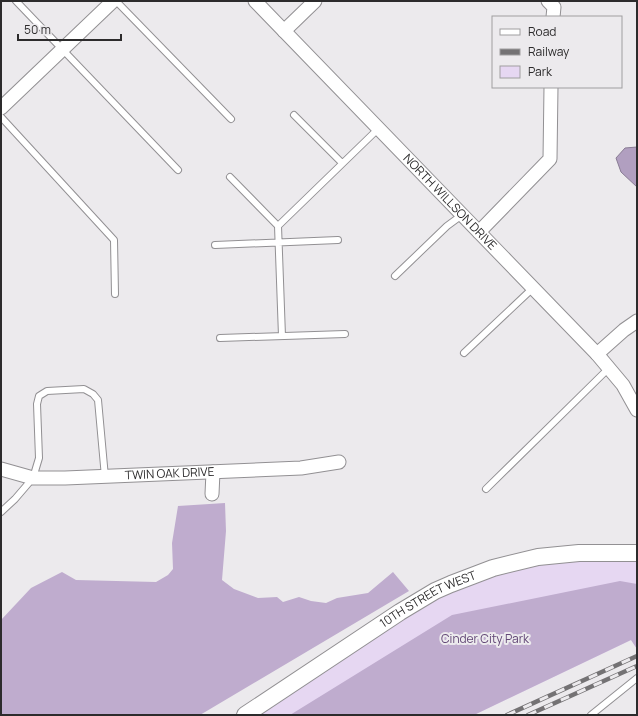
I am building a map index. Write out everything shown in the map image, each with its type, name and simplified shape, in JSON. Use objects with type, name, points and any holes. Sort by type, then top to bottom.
[{"type":"street","points":[[1,109],[113,1]]},
{"type":"street","name":"NORTH WILLSON DRIVE","points":[[255,1],[597,354],[623,385],[637,410]]},
{"type":"street","points":[[284,32],[315,1]]},
{"type":"street","points":[[548,1],[554,7],[553,16]]},
{"type":"street","points":[[479,232],[550,158],[551,88]]},
{"type":"street","points":[[597,354],[624,330],[637,321]]},
{"type":"street","name":"TWIN OAK DRIVE","points":[[1,470],[33,478],[65,478],[301,468],[339,462]]},
{"type":"street","points":[[212,494],[213,472]]},
{"type":"street","name":"10TH STREET WEST","points":[[245,715],[405,609],[436,591],[463,579],[510,564],[553,555],[579,553],[637,553]]},
{"type":"lane","points":[[16,1],[178,170]]},
{"type":"lane","points":[[116,1],[231,119]]},
{"type":"lane","points":[[1,109],[114,240],[116,294]]},
{"type":"lane","points":[[294,115],[342,163]]},
{"type":"lane","points":[[278,226],[378,129]]},
{"type":"lane","points":[[230,177],[278,226],[282,336]]},
{"type":"lane","points":[[395,276],[447,226],[462,214]]},
{"type":"lane","points":[[215,245],[338,240]]},
{"type":"lane","points":[[464,353],[533,288]]},
{"type":"lane","points":[[220,338],[345,334]]},
{"type":"lane","points":[[486,489],[609,368]]},
{"type":"lane","points":[[1,512],[15,499],[33,478],[39,458],[37,404],[39,396],[47,391],[84,389],[93,394],[98,400],[105,476]]},
{"type":"lane","points":[[591,715],[637,678]]},
{"type":"green space","points":[[225,503],[226,531],[222,580],[234,589],[258,598],[277,597],[283,602],[299,597],[311,601],[326,603],[337,598],[368,593],[393,572],[409,591],[200,715],[1,715],[1,620],[31,588],[62,572],[76,580],[156,582],[168,575],[173,569],[172,543],[178,506]]},
{"type":"green space","name":"Cinder City Park","points":[[637,553],[637,649],[631,640],[474,715],[245,715],[410,606],[538,557]]},
{"type":"green space","name":"Cinder City Park","points":[[620,581],[637,584],[637,649],[631,640],[474,715],[290,715],[452,615]]},
{"type":"shaded area","points":[[637,147],[637,187],[621,172],[616,158],[625,148]]},
{"type":"railway","points":[[507,715],[637,656]]},
{"type":"railway","points":[[528,715],[637,666]]}]
